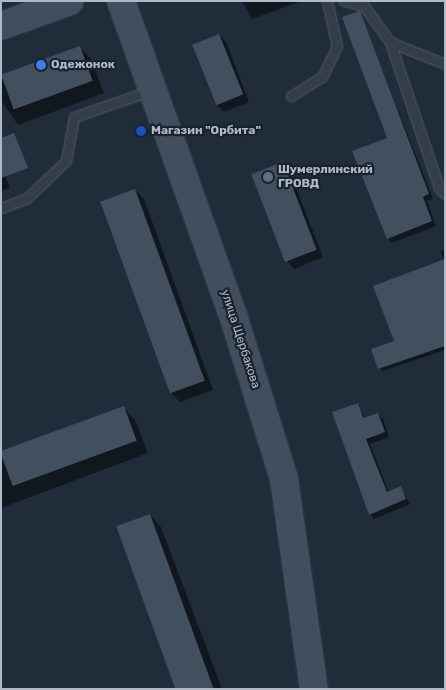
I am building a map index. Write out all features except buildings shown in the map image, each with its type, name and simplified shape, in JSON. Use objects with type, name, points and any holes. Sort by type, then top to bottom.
[{"type":"main road","points":[[1,26],[70,1]]},
{"type":"main road","name":"улица Щербакова","points":[[121,1],[233,314],[284,479],[314,689]]},
{"type":"lane","points":[[291,96],[322,77],[337,46],[327,1]]},
{"type":"lane","points":[[344,1],[364,6],[390,42],[439,188],[445,194]]},
{"type":"lane","points":[[390,42],[445,64]]},
{"type":"lane","points":[[1,208],[27,198],[66,161],[74,118],[152,89]]},
{"type":"place","name":"Одежонок","points":[[41,65]]},
{"type":"place","name":"Магазин \"Орбита\"","points":[[141,131]]},
{"type":"place","name":"Шумерлинский ГРОВД","points":[[268,177]]}]
